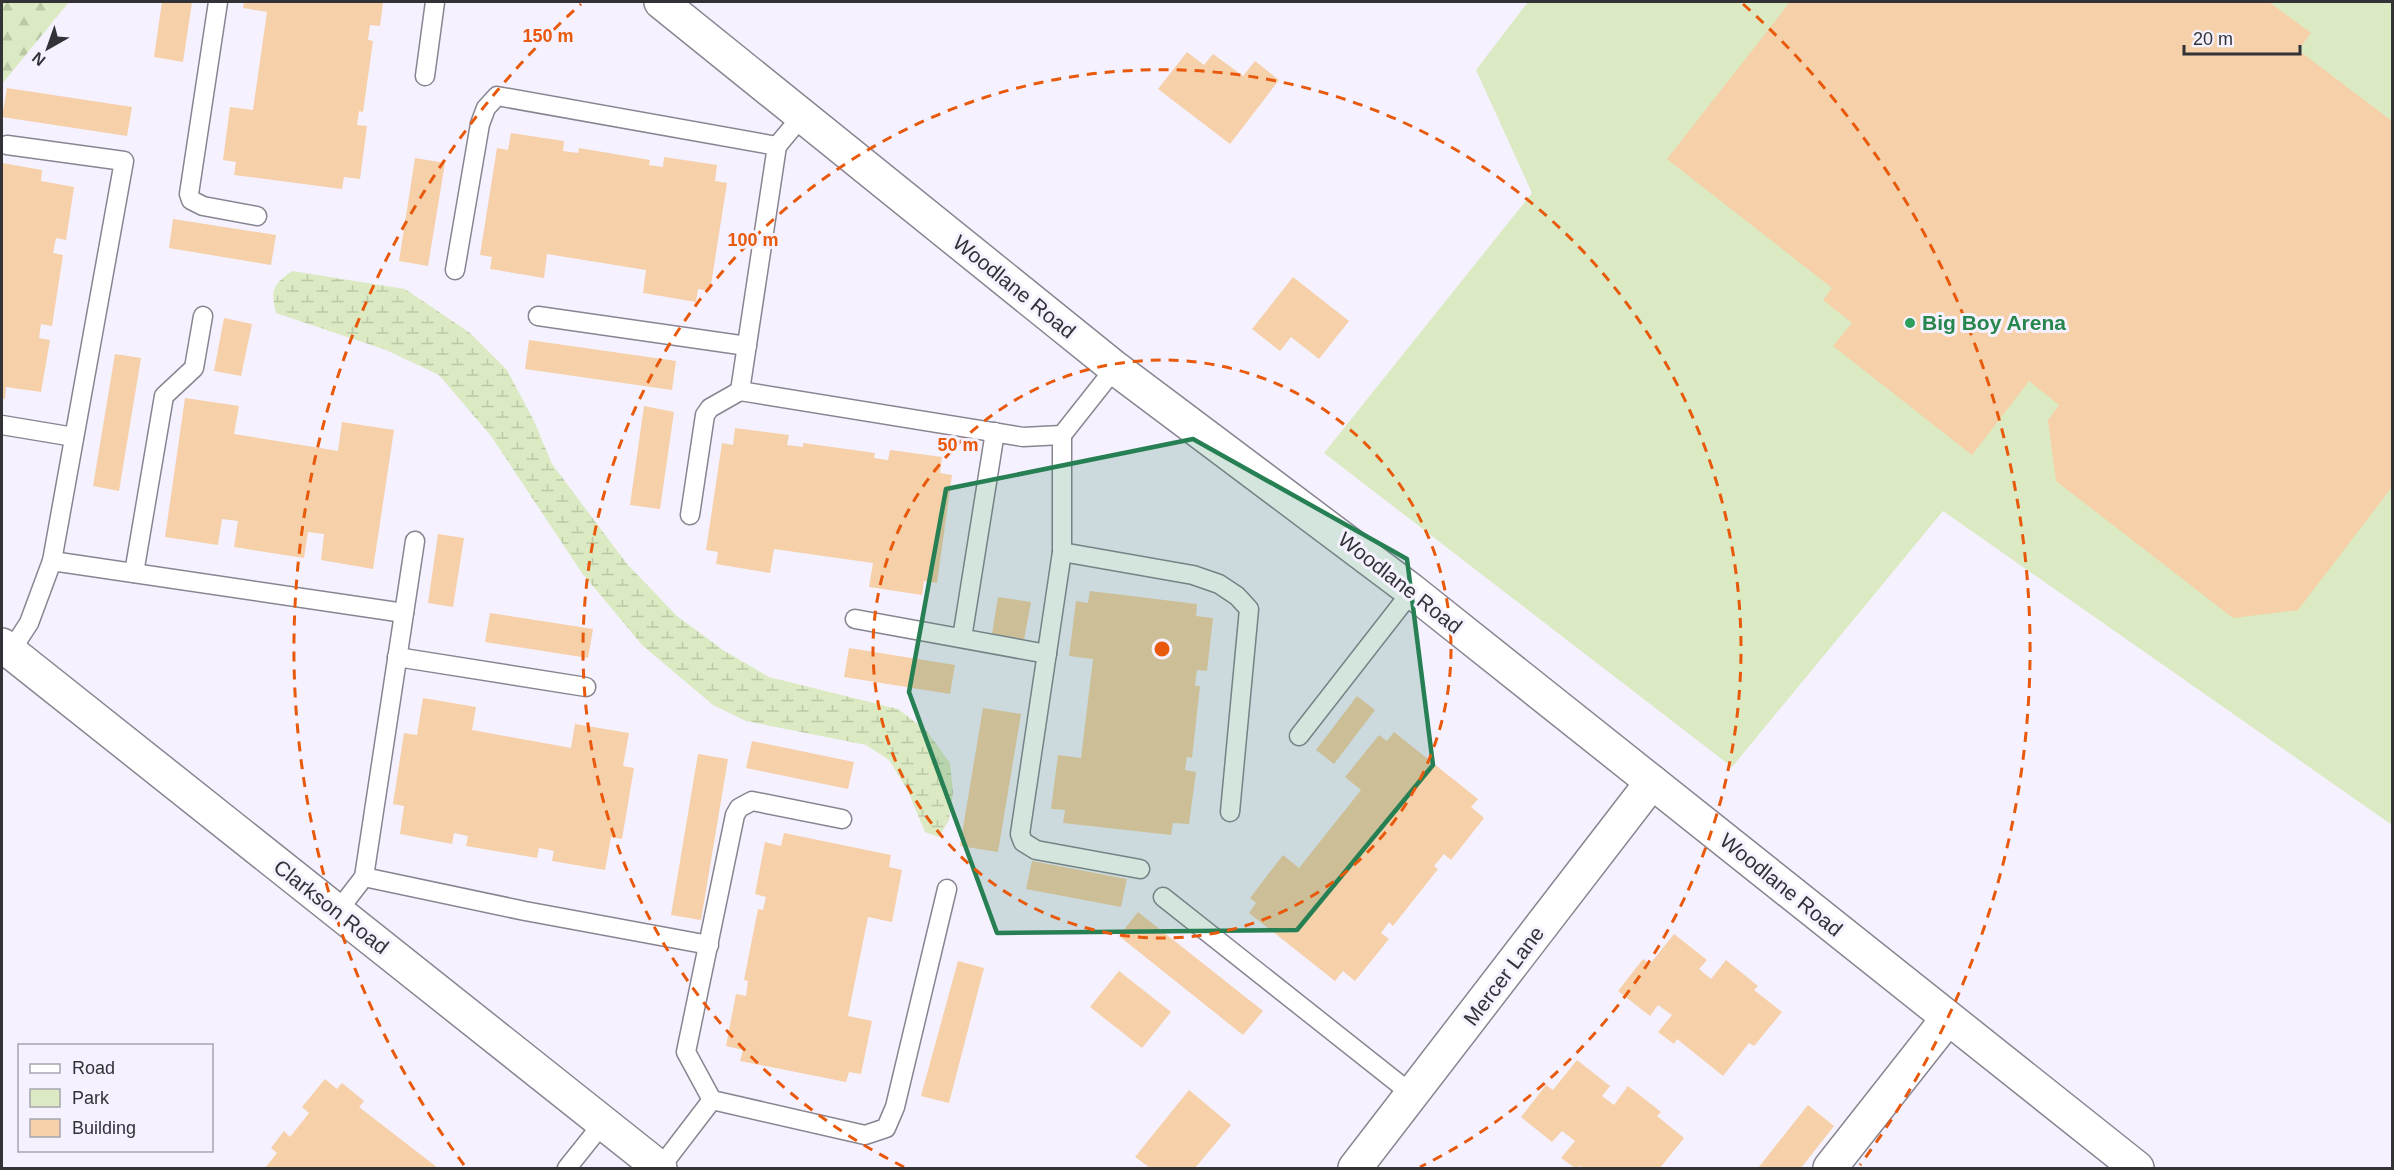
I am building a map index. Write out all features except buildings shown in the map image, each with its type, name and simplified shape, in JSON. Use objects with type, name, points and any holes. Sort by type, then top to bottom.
[{"type":"street","name":"Woodlane Road","points":[[660,2],[1115,368],[1412,591],[2137,1168]]},
{"type":"street","name":"Clarkson Road","points":[[6,648],[660,1168]]},
{"type":"street","name":"Mercer Lane","points":[[1355,1168],[1652,782]]},
{"type":"street","points":[[1830,1168],[1948,1018]]},
{"type":"lane","points":[[218,2],[189,194],[191,200],[202,206],[257,216]]},
{"type":"lane","points":[[425,76],[435,2]]},
{"type":"lane","points":[[455,270],[480,124],[486,108],[496,96],[777,146]]},
{"type":"lane","points":[[740,391],[777,146],[802,116]]},
{"type":"lane","points":[[6,648],[30,622],[52,561],[124,161],[7,145]]},
{"type":"lane","points":[[134,573],[164,396],[194,368],[203,316]]},
{"type":"lane","points":[[538,316],[747,346]]},
{"type":"lane","points":[[1115,368],[1062,435],[1062,552],[1020,827],[1023,842],[1036,850],[1140,869]]},
{"type":"lane","points":[[690,515],[705,415],[710,408],[740,391],[1023,437],[1062,435]]},
{"type":"lane","points":[[2,425],[74,437]]},
{"type":"lane","points":[[962,638],[995,432]]},
{"type":"lane","points":[[337,912],[363,877],[415,540]]},
{"type":"lane","points":[[1062,552],[1193,575],[1219,584],[1237,596],[1249,609],[1230,812]]},
{"type":"lane","points":[[52,561],[404,613]]},
{"type":"lane","points":[[1299,736],[1412,591]]},
{"type":"lane","points":[[855,620],[1047,654]]},
{"type":"lane","points":[[397,657],[586,687]]},
{"type":"lane","points":[[842,819],[752,801],[739,808],[735,814],[686,1052],[712,1100],[865,1135],[886,1128],[895,1107],[947,889]]},
{"type":"lane","points":[[363,877],[709,945]]},
{"type":"lane","points":[[1163,897],[1413,1095]]},
{"type":"lane","points":[[660,1168],[712,1100]]},
{"type":"lane","points":[[567,1168],[603,1123]]},
{"type":"highlighted area","points":[[1193,439],[1407,559],[1433,765],[1297,930],[997,933],[909,692],[946,489]]},
{"type":"green space","points":[[2,2],[69,2],[2,84]]},
{"type":"green space","name":"Big Boy Arena","points":[[1528,2],[2392,2],[2392,825],[1943,511],[1732,767],[1324,453],[1532,193],[1476,70]]},
{"type":"green space","points":[[292,271],[405,289],[470,333],[507,370],[534,421],[552,464],[627,564],[677,616],[723,650],[769,677],[898,709],[926,730],[950,763],[953,792],[949,820],[939,837],[925,832],[907,789],[889,760],[866,745],[746,721],[713,705],[642,645],[582,573],[491,436],[439,375],[386,350],[276,313],[273,293],[277,284]]},
{"type":"place","name":"Big Boy Arena","points":[[1910,323]]}]
